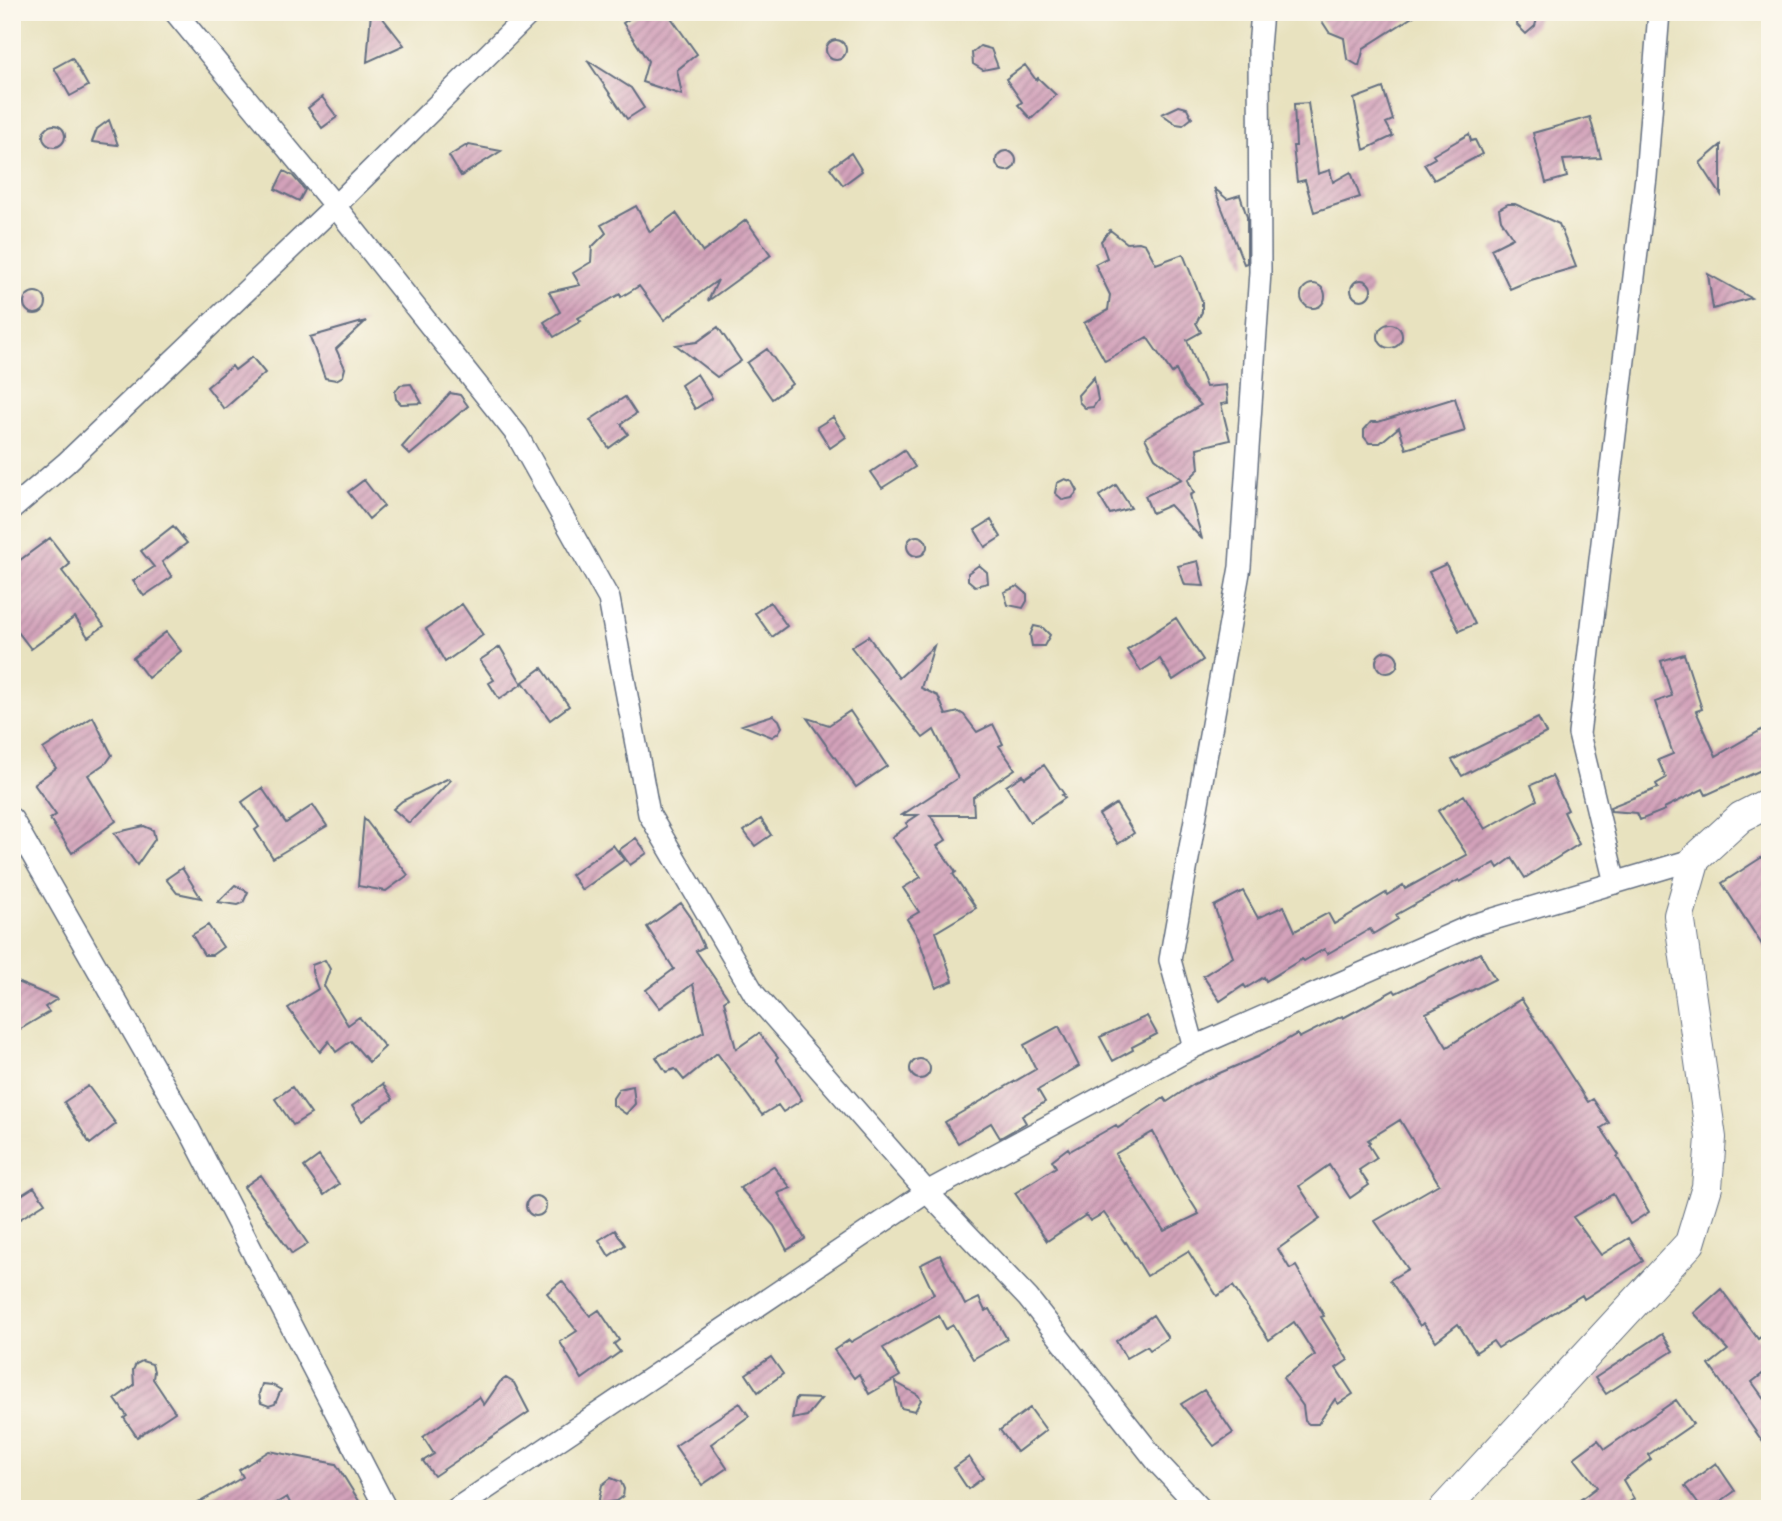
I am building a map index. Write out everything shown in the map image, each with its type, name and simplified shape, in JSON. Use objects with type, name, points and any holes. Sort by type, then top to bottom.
[{"type":"street","points":[[175,12],[335,206],[517,435],[609,599],[649,814],[755,995],[927,1192],[1028,1298],[1158,1463],[1201,1509]]},
{"type":"street","points":[[12,509],[66,463],[335,206],[531,12]]},
{"type":"street","points":[[1194,1046],[1170,960],[1240,567],[1260,272],[1259,47],[1262,12]]},
{"type":"street","points":[[1615,883],[1579,734],[1646,177],[1659,12]]},
{"type":"street","points":[[456,1509],[927,1192],[1194,1046],[1470,926],[1695,859],[1741,817],[1770,802]]},
{"type":"street","points":[[12,819],[189,1129],[386,1509]]},
{"type":"street","points":[[1444,1509],[1690,1244],[1707,1187],[1712,1138],[1679,915],[1695,859]]},
{"type":"building","points":[[371,12],[378,12],[404,45],[367,62]]},
{"type":"building","points":[[640,12],[667,12],[697,54],[677,70],[682,95],[642,82],[648,61],[623,23]]},
{"type":"building","points":[[1341,12],[1420,12],[1364,48],[1359,66],[1347,59],[1344,38],[1329,32],[1318,15]]},
{"type":"building","points":[[1519,12],[1539,12],[1535,26],[1526,34],[1517,25]]},
{"type":"building","points":[[836,40],[843,43],[846,50],[843,57],[836,60],[829,57],[826,50],[829,43]]},
{"type":"building","points":[[980,46],[991,49],[998,67],[983,70],[973,64],[972,53]]},
{"type":"building","points":[[72,58],[88,86],[70,96],[54,68]]},
{"type":"building","points":[[587,60],[631,88],[644,108],[627,119]]},
{"type":"building","points":[[1025,65],[1036,80],[1038,78],[1056,95],[1031,119],[1018,105],[1022,102],[1006,79]]},
{"type":"building","points":[[1383,88],[1393,120],[1386,123],[1393,136],[1364,150],[1354,99]]},
{"type":"building","points":[[322,97],[337,117],[322,128],[308,108]]},
{"type":"building","points":[[1308,103],[1318,174],[1330,170],[1333,182],[1351,172],[1360,197],[1314,212],[1305,180],[1297,182],[1293,146],[1296,146],[1294,104]]},
{"type":"building","points":[[1179,106],[1187,108],[1192,118],[1183,125],[1176,124],[1162,114]]},
{"type":"building","points":[[1590,117],[1601,158],[1563,160],[1567,177],[1546,183],[1533,133]]},
{"type":"building","points":[[109,120],[118,145],[92,142],[97,129]]},
{"type":"building","points":[[54,125],[62,128],[65,136],[62,144],[54,147],[46,144],[43,136],[46,128]]},
{"type":"building","points":[[1469,134],[1471,141],[1475,140],[1482,154],[1434,180],[1424,164],[1435,158],[1433,155]]},
{"type":"building","points":[[467,145],[501,151],[461,176],[449,156]]},
{"type":"building","points":[[1721,145],[1721,195],[1700,163]]},
{"type":"building","points":[[1006,151],[1013,154],[1016,161],[1013,168],[1006,171],[999,168],[996,161],[999,154]]},
{"type":"building","points":[[851,153],[862,171],[843,185],[830,168]]},
{"type":"building","points":[[284,171],[293,176],[305,190],[299,201],[275,189]]},
{"type":"building","points":[[1214,188],[1227,199],[1240,195],[1247,217],[1247,263],[1244,264]]},
{"type":"building","points":[[1515,204],[1559,224],[1576,267],[1510,289],[1491,249],[1513,238],[1501,220],[1499,209]]},
{"type":"building","points":[[636,206],[650,232],[676,213],[703,252],[746,220],[771,255],[708,301],[718,280],[664,320],[639,286],[578,318],[581,321],[554,337],[544,322],[560,312],[549,292],[580,285],[573,273],[591,262],[592,247],[606,233],[601,225]]},
{"type":"building","points":[[1110,230],[1127,243],[1145,244],[1156,264],[1183,254],[1202,301],[1202,312],[1196,323],[1201,332],[1187,340],[1206,387],[1226,385],[1228,403],[1221,404],[1230,440],[1197,448],[1199,469],[1188,480],[1194,493],[1190,495],[1202,539],[1170,505],[1152,513],[1145,496],[1182,479],[1155,458],[1145,438],[1201,405],[1184,387],[1176,370],[1172,373],[1147,337],[1105,361],[1084,323],[1108,310],[1110,295],[1095,264],[1107,258],[1101,241]]},
{"type":"building","points":[[1708,274],[1751,298],[1713,309]]},
{"type":"building","points":[[1361,280],[1368,283],[1371,290],[1368,297],[1361,300],[1354,297],[1351,290],[1354,283]]},
{"type":"building","points":[[1313,284],[1322,287],[1325,296],[1322,305],[1313,308],[1304,305],[1301,296],[1304,287]]},
{"type":"building","points":[[35,292],[43,295],[46,303],[43,311],[35,314],[27,311],[24,303],[27,295]]},
{"type":"building","points":[[366,321],[336,349],[345,368],[343,376],[336,380],[325,378],[310,337]]},
{"type":"building","points":[[1390,324],[1401,331],[1402,336],[1395,347],[1390,348],[1379,341],[1378,336],[1385,325]]},
{"type":"building","points":[[718,327],[741,361],[717,377],[676,345],[697,342]]},
{"type":"building","points":[[767,349],[792,384],[772,399],[747,363]]},
{"type":"building","points":[[252,357],[265,373],[224,409],[207,387],[232,366],[235,370]]},
{"type":"building","points":[[697,374],[712,398],[695,409],[681,385]]},
{"type":"building","points":[[1094,377],[1098,400],[1093,407],[1085,408],[1079,402],[1078,395]]},
{"type":"building","points":[[411,384],[422,403],[401,404],[396,399],[395,392],[400,385]]},
{"type":"building","points":[[450,393],[460,395],[468,406],[410,455],[402,447]]},
{"type":"building","points":[[625,397],[636,414],[621,424],[628,434],[609,448],[590,420]]},
{"type":"building","points":[[1455,398],[1465,431],[1406,449],[1399,427],[1380,443],[1369,443],[1364,437],[1364,430],[1371,422]]},
{"type":"building","points":[[833,417],[846,437],[830,448],[817,427]]},
{"type":"building","points":[[904,450],[915,467],[882,488],[871,472]]},
{"type":"building","points":[[1065,479],[1073,482],[1078,491],[1072,498],[1063,500],[1055,493],[1057,483]]},
{"type":"building","points":[[364,480],[384,506],[369,519],[348,492]]},
{"type":"building","points":[[1116,485],[1131,508],[1110,514],[1099,496]]},
{"type":"building","points":[[991,520],[1001,537],[985,547],[975,530]]},
{"type":"building","points":[[173,526],[187,543],[162,562],[172,577],[144,596],[133,581],[154,567],[141,551]]},
{"type":"building","points":[[917,536],[924,539],[927,546],[924,553],[917,556],[910,553],[907,546],[910,539]]},
{"type":"building","points":[[50,538],[70,564],[62,571],[104,626],[88,637],[75,617],[31,649],[12,624],[12,566]]},
{"type":"building","points":[[1198,561],[1204,586],[1185,585],[1178,566]]},
{"type":"building","points":[[1446,564],[1475,624],[1459,631],[1429,572]]},
{"type":"building","points":[[979,565],[987,572],[988,583],[975,586],[968,580],[968,573]]},
{"type":"building","points":[[1018,586],[1027,594],[1023,608],[1008,605],[1004,592]]},
{"type":"building","points":[[770,602],[787,626],[772,637],[755,613]]},
{"type":"building","points":[[462,604],[483,635],[445,662],[426,629]]},
{"type":"building","points":[[1176,618],[1203,660],[1173,680],[1160,659],[1141,671],[1127,650]]},
{"type":"building","points":[[1034,626],[1043,628],[1050,635],[1044,646],[1032,646],[1030,635]]},
{"type":"building","points":[[166,632],[181,651],[148,678],[133,658]]},
{"type":"building","points":[[868,636],[899,678],[934,646],[921,688],[938,696],[946,715],[959,712],[977,732],[993,724],[1003,744],[999,746],[1015,769],[973,797],[974,815],[930,815],[946,840],[937,846],[956,872],[953,874],[976,908],[936,932],[953,981],[936,988],[918,937],[907,919],[919,912],[903,888],[921,877],[892,837],[918,815],[902,815],[958,778],[934,730],[923,738],[851,647]]},
{"type":"building","points":[[500,647],[522,684],[499,699],[489,683],[494,680],[480,660]]},
{"type":"building","points":[[1387,651],[1395,654],[1398,662],[1395,670],[1387,673],[1379,670],[1376,662],[1379,654]]},
{"type":"building","points":[[1684,654],[1702,709],[1696,711],[1716,756],[1770,725],[1770,766],[1706,795],[1703,789],[1640,820],[1637,813],[1611,811],[1610,807],[1658,788],[1656,784],[1666,778],[1658,760],[1673,754],[1655,702],[1672,696],[1661,661]]},
{"type":"building","points":[[542,668],[569,706],[550,720],[523,682]]},
{"type":"building","points":[[850,711],[887,766],[856,787],[807,718],[829,725]]},
{"type":"building","points":[[773,715],[782,727],[772,737],[742,725]]},
{"type":"building","points":[[93,717],[112,755],[107,762],[88,775],[116,821],[72,853],[50,819],[56,815],[34,784],[56,768],[43,749]]},
{"type":"building","points":[[1538,718],[1546,733],[1462,776],[1452,760]]},
{"type":"building","points":[[1044,765],[1065,798],[1030,822],[1006,786],[1023,775],[1025,778]]},
{"type":"building","points":[[1552,776],[1568,810],[1564,812],[1579,844],[1525,878],[1512,858],[1498,868],[1495,863],[1396,915],[1398,919],[1373,934],[1370,929],[1327,954],[1324,949],[1266,981],[1264,977],[1246,988],[1244,985],[1220,1001],[1203,976],[1233,957],[1214,906],[1243,891],[1258,918],[1284,906],[1295,931],[1328,913],[1334,924],[1386,893],[1387,895],[1403,885],[1405,889],[1467,855],[1438,811],[1464,795],[1485,829],[1537,800],[1531,785]]},
{"type":"building","points":[[449,778],[451,780],[409,823],[393,809],[402,801]]},
{"type":"building","points":[[262,788],[286,823],[313,805],[327,826],[273,858],[255,830],[259,827],[242,802]]},
{"type":"building","points":[[1116,804],[1134,833],[1118,844],[1099,815]]},
{"type":"building","points":[[364,818],[408,875],[386,891],[358,886]]},
{"type":"building","points":[[761,819],[771,835],[755,846],[744,831]]},
{"type":"building","points":[[144,826],[153,830],[155,839],[137,865],[114,833]]},
{"type":"building","points":[[636,838],[647,853],[630,865],[619,850]]},
{"type":"building","points":[[613,845],[624,860],[582,890],[571,875]]},
{"type":"building","points":[[1770,852],[1770,957],[1722,883]]},
{"type":"building","points":[[182,868],[201,898],[177,893],[166,879]]},
{"type":"building","points":[[235,885],[248,892],[243,903],[238,905],[218,902]]},
{"type":"building","points":[[681,903],[692,919],[704,947],[696,951],[728,998],[724,1001],[736,1049],[759,1033],[778,1057],[776,1059],[802,1100],[783,1112],[778,1105],[762,1115],[717,1053],[684,1080],[675,1069],[666,1072],[656,1057],[704,1032],[693,984],[660,1008],[646,990],[674,969],[647,927]]},
{"type":"building","points":[[208,925],[223,947],[212,955],[204,955],[192,935]]},
{"type":"building","points":[[1480,953],[1495,979],[1426,1013],[1447,1047],[1521,999],[1588,1102],[1593,1099],[1609,1123],[1601,1128],[1619,1155],[1617,1157],[1649,1212],[1630,1224],[1613,1194],[1573,1217],[1601,1255],[1629,1238],[1643,1261],[1584,1299],[1582,1295],[1498,1348],[1493,1341],[1476,1352],[1458,1324],[1436,1341],[1423,1323],[1420,1326],[1390,1280],[1408,1269],[1375,1221],[1439,1184],[1400,1120],[1368,1140],[1377,1158],[1359,1170],[1369,1185],[1350,1198],[1329,1165],[1299,1186],[1320,1219],[1278,1249],[1290,1269],[1296,1266],[1324,1316],[1321,1317],[1348,1360],[1336,1368],[1353,1394],[1338,1404],[1335,1399],[1318,1424],[1309,1424],[1305,1421],[1303,1406],[1283,1378],[1315,1355],[1294,1322],[1269,1340],[1233,1286],[1217,1296],[1188,1251],[1147,1276],[1104,1213],[1090,1221],[1086,1215],[1047,1241],[1015,1193],[1056,1167],[1052,1160],[1068,1148],[1070,1151],[1116,1125],[1118,1128],[1164,1098],[1167,1102],[1194,1084],[1257,1057],[1297,1034],[1299,1038],[1394,990],[1396,993]],"holes":[[[1153,1132],[1199,1214],[1164,1231],[1115,1154]]]},
{"type":"building","points":[[325,960],[330,969],[324,986],[348,1025],[359,1017],[385,1047],[369,1062],[351,1041],[336,1052],[329,1041],[320,1052],[288,1008],[318,989],[312,965]]},
{"type":"building","points":[[12,980],[57,999],[45,1007],[49,1012],[12,1034]]},
{"type":"building","points":[[1147,1016],[1157,1034],[1113,1061],[1100,1037]]},
{"type":"building","points":[[1059,1026],[1079,1066],[1038,1090],[1045,1102],[1022,1116],[1026,1123],[1000,1138],[991,1123],[958,1143],[945,1122],[1036,1069],[1024,1045]]},
{"type":"building","points":[[920,1059],[927,1062],[930,1069],[927,1076],[920,1079],[913,1076],[910,1069],[913,1062]]},
{"type":"building","points":[[383,1084],[393,1099],[362,1121],[352,1106]]},
{"type":"building","points":[[88,1086],[116,1124],[90,1144],[64,1102]]},
{"type":"building","points":[[633,1086],[635,1104],[626,1114],[613,1105],[613,1098],[619,1089]]},
{"type":"building","points":[[292,1087],[311,1114],[293,1125],[275,1099]]},
{"type":"building","points":[[319,1156],[339,1184],[324,1195],[304,1167]]},
{"type":"building","points":[[773,1166],[791,1188],[778,1193],[805,1239],[787,1250],[774,1226],[740,1188]]},
{"type":"building","points":[[261,1175],[308,1244],[292,1254],[244,1187]]},
{"type":"building","points":[[34,1187],[45,1203],[12,1224],[12,1201]]},
{"type":"building","points":[[536,1196],[543,1199],[546,1206],[543,1213],[536,1216],[529,1213],[526,1206],[529,1199]]},
{"type":"building","points":[[615,1230],[625,1245],[609,1256],[599,1240]]},
{"type":"building","points":[[940,1255],[965,1305],[979,1298],[985,1311],[990,1309],[1007,1339],[973,1359],[953,1325],[946,1329],[939,1316],[883,1348],[900,1376],[869,1394],[859,1374],[854,1378],[834,1350],[934,1294],[920,1265]]},
{"type":"building","points":[[562,1281],[590,1316],[599,1310],[619,1340],[614,1344],[620,1352],[582,1379],[560,1342],[577,1331],[547,1293]]},
{"type":"building","points":[[1721,1289],[1758,1339],[1770,1330],[1770,1368],[1752,1382],[1770,1407],[1770,1452],[1709,1365],[1728,1350],[1694,1313]]},
{"type":"building","points":[[1153,1315],[1168,1338],[1150,1350],[1147,1346],[1126,1358],[1116,1341]]},
{"type":"building","points":[[1662,1334],[1673,1351],[1606,1394],[1595,1378]]},
{"type":"building","points":[[771,1357],[783,1374],[758,1392],[746,1374]]},
{"type":"building","points":[[142,1361],[152,1364],[153,1379],[175,1412],[137,1437],[115,1399],[134,1385],[133,1370],[136,1364]]},
{"type":"building","points":[[506,1378],[514,1383],[529,1412],[434,1476],[423,1461],[434,1454],[423,1437],[479,1397],[484,1405],[500,1382]]},
{"type":"building","points":[[895,1382],[918,1395],[921,1400],[915,1411],[901,1408]]},
{"type":"building","points":[[262,1384],[281,1390],[275,1404],[269,1406],[261,1403],[259,1394]]},
{"type":"building","points":[[1204,1390],[1233,1433],[1214,1446],[1181,1404]]},
{"type":"building","points":[[796,1398],[821,1399],[807,1416],[792,1419]]},
{"type":"building","points":[[1676,1400],[1693,1424],[1648,1455],[1651,1459],[1623,1480],[1634,1499],[1618,1509],[1568,1509],[1597,1487],[1574,1458],[1598,1440],[1605,1449]]},
{"type":"building","points":[[740,1403],[749,1416],[711,1444],[727,1468],[702,1485],[675,1446]]},
{"type":"building","points":[[1030,1408],[1046,1430],[1017,1452],[1000,1430]]},
{"type":"building","points":[[269,1451],[336,1464],[364,1509],[293,1509],[287,1497],[266,1509],[188,1509],[243,1477],[239,1470]]},
{"type":"building","points":[[969,1457],[983,1478],[968,1489],[954,1468]]},
{"type":"building","points":[[1716,1463],[1735,1491],[1710,1509],[1702,1509],[1685,1486]]},
{"type":"building","points":[[611,1478],[621,1482],[623,1496],[616,1501],[598,1504],[602,1485]]}]
